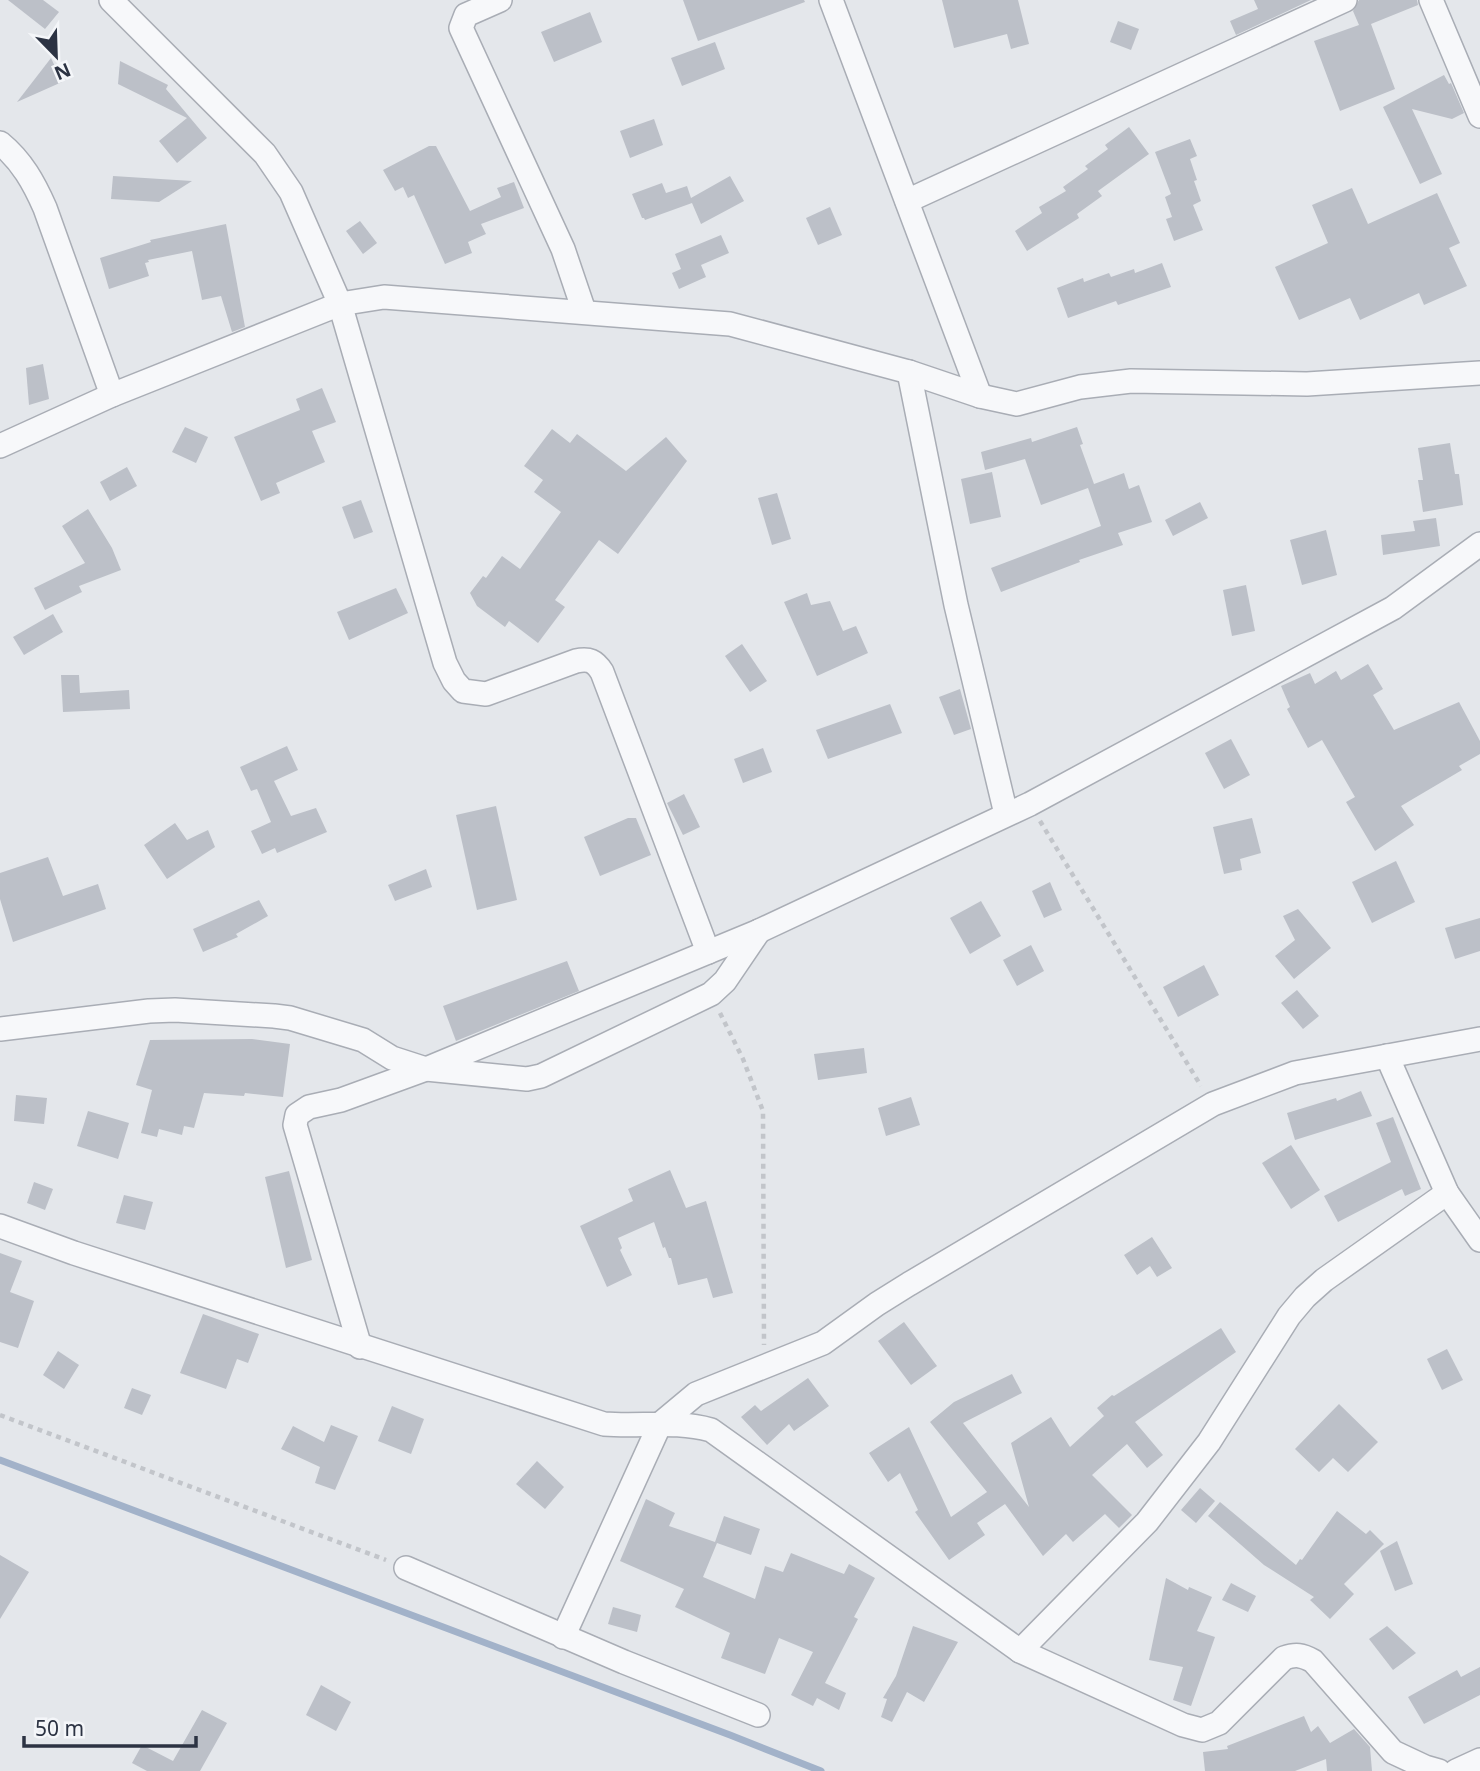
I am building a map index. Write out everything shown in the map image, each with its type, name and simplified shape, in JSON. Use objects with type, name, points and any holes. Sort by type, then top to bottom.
[{"type":"street","points":[[111,0],[272,164],[291,192],[340,304],[445,663],[454,681],[463,691],[485,694],[576,661],[586,659],[596,663],[602,672],[708,952]]},
{"type":"street","points":[[500,0],[466,15],[461,28],[563,249],[584,311]]},
{"type":"street","points":[[831,0],[980,396]]},
{"type":"street","points":[[907,201],[1345,0]]},
{"type":"street","points":[[1431,0],[1480,116]]},
{"type":"street","points":[[0,144],[22,165],[34,183],[112,395]]},
{"type":"street","points":[[0,446],[112,395],[340,304],[384,297],[730,324],[909,372],[980,396],[1017,404],[1080,387],[1131,381],[1307,384],[1480,373]]},
{"type":"street","points":[[909,372],[956,605],[1006,814]]},
{"type":"street","points":[[360,1347],[295,1125],[297,1115],[309,1107],[341,1100],[426,1069],[759,931],[1030,804],[1393,608],[1480,544]]},
{"type":"street","points":[[0,1029],[162,1011],[274,1016],[290,1018],[363,1040],[392,1058],[426,1069],[527,1079],[541,1076],[711,994],[725,981],[759,931]]},
{"type":"street","points":[[564,1637],[660,1423],[696,1394],[822,1343],[909,1284],[1213,1104],[1295,1073],[1480,1039]]},
{"type":"street","points":[[1387,1056],[1447,1194],[1480,1240]]},
{"type":"street","points":[[1020,1651],[1147,1522],[1209,1442],[1289,1316],[1305,1297],[1324,1280],[1447,1194]]},
{"type":"street","points":[[0,1226],[360,1347],[604,1424],[660,1423],[711,1430],[1020,1651],[1183,1725],[1202,1730],[1219,1723],[1284,1658],[1303,1656],[1313,1661],[1393,1752],[1439,1771]]},
{"type":"street","points":[[406,1568],[564,1637],[758,1715]]},
{"type":"street","points":[[1457,1771],[1480,1760]]},
{"type":"path","points":[[1030,804],[1213,1104]]},
{"type":"path","points":[[711,994],[743,1059],[763,1111],[764,1367]]},
{"type":"path","points":[[0,1415],[406,1568]]},
{"type":"building","points":[[8,0],[43,0],[59,12],[45,29]]},
{"type":"building","points":[[683,0],[804,0],[805,2],[698,41]]},
{"type":"building","points":[[942,0],[1018,0],[1029,44],[1011,49],[1007,34],[954,48]]},
{"type":"building","points":[[1254,0],[1311,0],[1236,35],[1230,21],[1258,9]]},
{"type":"building","points":[[1359,0],[1417,0],[1418,5],[1371,24],[1395,89],[1340,111],[1314,41],[1359,25],[1353,11]]},
{"type":"building","points":[[590,12],[602,42],[554,62],[541,32]]},
{"type":"building","points":[[1118,21],[1139,29],[1131,50],[1110,42]]},
{"type":"building","points":[[715,42],[725,69],[682,86],[671,58]]},
{"type":"building","points":[[51,58],[62,82],[17,102]]},
{"type":"building","points":[[120,61],[168,85],[166,89],[207,138],[177,163],[159,141],[187,118],[118,84]]},
{"type":"building","points":[[1444,75],[1449,84],[1451,83],[1464,113],[1452,119],[1412,109],[1442,174],[1420,184],[1383,107]]},
{"type":"building","points":[[654,119],[663,145],[630,158],[620,131]]},
{"type":"building","points":[[1129,127],[1149,154],[1098,191],[1102,196],[1077,214],[1079,218],[1027,251],[1015,231],[1042,213],[1039,207],[1066,191],[1063,187],[1088,169],[1085,166],[1108,149],[1105,145]]},
{"type":"building","points":[[1190,139],[1197,156],[1190,159],[1201,201],[1193,205],[1203,230],[1174,241],[1166,219],[1172,217],[1165,197],[1171,194],[1155,152]]},
{"type":"building","points":[[429,146],[436,146],[470,211],[501,197],[497,188],[514,182],[524,208],[481,224],[486,234],[468,242],[472,253],[445,264],[414,195],[408,198],[403,187],[395,191],[383,170]]},
{"type":"building","points":[[113,176],[192,181],[159,202],[111,199]]},
{"type":"building","points":[[730,176],[744,201],[701,224],[692,203],[645,220],[632,194],[662,183],[666,193],[687,186],[691,198]]},
{"type":"building","points":[[1352,188],[1368,224],[1437,193],[1460,243],[1449,248],[1467,286],[1424,305],[1419,293],[1360,320],[1350,298],[1299,320],[1275,267],[1328,243],[1312,205]]},
{"type":"building","points":[[830,207],[842,235],[818,245],[806,218]]},
{"type":"building","points":[[360,221],[377,243],[363,254],[346,231]]},
{"type":"building","points":[[226,224],[245,327],[232,332],[221,296],[202,300],[192,251],[148,260],[149,262],[145,263],[149,276],[109,289],[100,258],[151,242],[150,240]]},
{"type":"building","points":[[721,235],[729,253],[701,265],[706,277],[679,289],[672,273],[681,269],[675,254]]},
{"type":"building","points":[[1162,263],[1171,287],[1118,305],[1116,301],[1068,318],[1057,288],[1083,278],[1084,282],[1109,273],[1111,277],[1134,269],[1135,273]]},
{"type":"building","points":[[43,364],[49,399],[29,405],[26,368]]},
{"type":"building","points":[[322,388],[336,422],[312,431],[325,462],[276,483],[280,493],[261,501],[234,437],[300,410],[296,399]]},
{"type":"building","points":[[185,427],[208,437],[196,463],[172,452]]},
{"type":"building","points":[[1077,427],[1083,444],[1080,445],[1094,484],[1124,473],[1129,489],[1139,485],[1152,522],[1118,533],[1123,545],[1001,592],[991,568],[1101,526],[1088,488],[1041,505],[1025,459],[985,470],[981,452],[1031,438],[1032,442]]},
{"type":"building","points":[[552,429],[570,443],[577,434],[626,471],[666,437],[687,461],[618,554],[599,540],[555,600],[565,607],[538,643],[509,621],[505,627],[477,606],[470,593],[483,576],[486,578],[502,556],[520,569],[561,512],[534,492],[543,480],[524,466]]},
{"type":"building","points":[[1450,443],[1455,474],[1459,474],[1463,505],[1423,512],[1418,480],[1423,480],[1418,448]]},
{"type":"building","points":[[127,467],[137,486],[110,501],[100,482]]},
{"type":"building","points":[[992,472],[1001,517],[970,524],[961,479]]},
{"type":"building","points":[[777,493],[791,539],[772,545],[758,498]]},
{"type":"building","points":[[361,500],[373,532],[354,539],[342,507]]},
{"type":"building","points":[[1200,502],[1208,518],[1173,536],[1165,520]]},
{"type":"building","points":[[88,509],[112,548],[121,570],[79,586],[82,592],[45,610],[34,588],[85,563],[62,526]]},
{"type":"building","points":[[1436,518],[1440,546],[1383,555],[1381,535],[1415,531],[1413,521]]},
{"type":"building","points":[[1326,530],[1337,575],[1302,585],[1290,540]]},
{"type":"building","points":[[1246,585],[1255,631],[1232,636],[1223,590]]},
{"type":"building","points":[[396,588],[408,613],[349,640],[337,612]]},
{"type":"building","points":[[807,593],[811,605],[830,601],[843,631],[856,626],[868,653],[817,676],[784,602]]},
{"type":"building","points":[[53,614],[63,632],[24,655],[13,637]]},
{"type":"building","points":[[742,644],[767,681],[750,692],[725,656]]},
{"type":"building","points":[[1368,664],[1383,689],[1373,695],[1394,730],[1459,702],[1480,741],[1480,754],[1459,766],[1462,770],[1401,806],[1414,825],[1375,851],[1346,802],[1355,797],[1322,740],[1308,748],[1287,709],[1290,707],[1281,686],[1310,673],[1315,684],[1336,671],[1341,680]]},
{"type":"building","points":[[61,675],[79,675],[80,693],[129,690],[130,709],[63,712]]},
{"type":"building","points":[[960,689],[971,729],[954,735],[939,697]]},
{"type":"building","points":[[890,704],[902,733],[828,759],[816,730]]},
{"type":"building","points":[[1231,739],[1250,775],[1224,789],[1205,753]]},
{"type":"building","points":[[287,746],[298,770],[274,781],[291,816],[316,808],[327,832],[277,853],[275,848],[262,854],[251,831],[271,822],[257,789],[251,791],[240,767]]},
{"type":"building","points":[[763,748],[772,772],[743,783],[734,759]]},
{"type":"building","points":[[684,794],[700,827],[683,835],[667,803]]},
{"type":"building","points":[[496,806],[517,900],[477,910],[456,815]]},
{"type":"building","points":[[628,818],[636,818],[651,855],[600,876],[584,837]]},
{"type":"building","points":[[1252,818],[1261,853],[1240,859],[1242,870],[1224,874],[1213,827]]},
{"type":"building","points":[[175,823],[187,840],[208,830],[215,847],[167,879],[144,845]]},
{"type":"building","points":[[48,857],[63,896],[98,884],[106,909],[13,942],[0,899],[0,873]]},
{"type":"building","points":[[1396,861],[1415,902],[1372,923],[1352,882]]},
{"type":"building","points":[[426,869],[432,887],[395,901],[388,885]]},
{"type":"building","points":[[1050,882],[1062,910],[1044,918],[1032,891]]},
{"type":"building","points":[[259,900],[268,916],[236,934],[238,937],[203,952],[193,929]]},
{"type":"building","points":[[981,901],[1001,936],[970,954],[950,918]]},
{"type":"building","points":[[1298,909],[1331,948],[1294,979],[1275,956],[1295,940],[1283,916]]},
{"type":"building","points":[[1480,918],[1480,951],[1455,959],[1445,928]]},
{"type":"building","points":[[1031,945],[1044,971],[1017,986],[1003,960]]},
{"type":"building","points":[[567,961],[579,991],[456,1041],[443,1006]]},
{"type":"building","points":[[1204,965],[1219,995],[1178,1017],[1163,987]]},
{"type":"building","points":[[1297,990],[1319,1016],[1303,1029],[1281,1003]]},
{"type":"building","points":[[252,1039],[290,1044],[283,1097],[204,1093],[194,1128],[184,1126],[182,1135],[159,1129],[157,1137],[141,1133],[152,1090],[136,1085],[150,1040]]},
{"type":"building","points":[[864,1048],[867,1073],[818,1080],[814,1054]]},
{"type":"building","points":[[1361,1091],[1372,1116],[1295,1140],[1287,1113],[1336,1098],[1337,1101]]},
{"type":"building","points":[[16,1095],[47,1098],[44,1124],[14,1121]]},
{"type":"building","points":[[911,1097],[920,1125],[886,1136],[878,1108]]},
{"type":"building","points":[[88,1111],[129,1123],[118,1159],[77,1146]]},
{"type":"building","points":[[1393,1117],[1421,1189],[1405,1196],[1402,1189],[1338,1222],[1324,1196],[1391,1162],[1376,1123]]},
{"type":"building","points":[[1291,1145],[1320,1190],[1291,1209],[1262,1163]]},
{"type":"building","points":[[670,1170],[686,1208],[706,1201],[733,1293],[713,1298],[707,1278],[678,1285],[671,1258],[665,1247],[663,1248],[654,1222],[618,1238],[622,1248],[620,1250],[632,1275],[607,1287],[580,1226],[633,1201],[628,1189]]},
{"type":"building","points":[[289,1171],[312,1260],[286,1268],[265,1177]]},
{"type":"building","points":[[34,1182],[53,1189],[45,1210],[27,1203]]},
{"type":"building","points":[[124,1195],[153,1202],[145,1230],[116,1223]]},
{"type":"building","points":[[1152,1237],[1172,1268],[1157,1277],[1150,1266],[1137,1275],[1124,1255]]},
{"type":"building","points":[[0,1253],[22,1261],[10,1292],[34,1301],[18,1348],[0,1342]]},
{"type":"building","points":[[203,1314],[259,1334],[248,1363],[237,1359],[226,1389],[180,1373]]},
{"type":"building","points":[[904,1322],[937,1366],[911,1385],[878,1341]]},
{"type":"building","points":[[1221,1328],[1236,1352],[1135,1422],[1163,1455],[1147,1468],[1127,1444],[1092,1475],[1132,1515],[1119,1528],[1105,1514],[1073,1542],[1066,1534],[1043,1556],[1005,1504],[977,1523],[985,1535],[949,1560],[915,1512],[918,1510],[900,1473],[888,1482],[869,1453],[909,1427],[951,1517],[987,1492],[930,1422],[954,1402],[1012,1374],[1022,1393],[963,1423],[1029,1507],[1011,1443],[1051,1417],[1070,1447],[1104,1416],[1097,1408],[1112,1395]]},
{"type":"building","points":[[1447,1349],[1463,1380],[1442,1390],[1427,1359]]},
{"type":"building","points":[[58,1351],[79,1365],[64,1389],[43,1375]]},
{"type":"building","points":[[808,1378],[829,1406],[794,1431],[789,1424],[767,1445],[741,1417],[755,1405],[761,1411]]},
{"type":"building","points":[[132,1388],[151,1395],[142,1415],[124,1408]]},
{"type":"building","points":[[1339,1404],[1378,1442],[1348,1472],[1333,1458],[1319,1472],[1295,1449]]},
{"type":"building","points":[[392,1406],[424,1419],[411,1454],[378,1441]]},
{"type":"building","points":[[331,1425],[358,1436],[335,1490],[315,1483],[320,1467],[281,1449],[293,1426],[324,1442]]},
{"type":"building","points":[[537,1461],[564,1487],[545,1509],[516,1484]]},
{"type":"building","points":[[1200,1488],[1215,1501],[1196,1523],[1181,1510]]},
{"type":"building","points":[[646,1499],[675,1513],[669,1526],[715,1542],[724,1516],[760,1529],[751,1555],[717,1543],[703,1577],[755,1599],[765,1566],[783,1572],[791,1553],[844,1574],[849,1564],[875,1578],[854,1617],[858,1619],[825,1683],[846,1693],[839,1710],[817,1698],[813,1706],[791,1695],[813,1652],[779,1638],[765,1674],[721,1658],[730,1633],[675,1607],[684,1589],[620,1561]]},
{"type":"building","points":[[1220,1502],[1296,1565],[1337,1511],[1366,1534],[1370,1530],[1384,1544],[1344,1584],[1354,1594],[1330,1619],[1310,1600],[1314,1597],[1264,1565],[1208,1516]]},
{"type":"building","points":[[1397,1541],[1413,1584],[1395,1591],[1380,1551]]},
{"type":"building","points":[[0,1555],[29,1572],[0,1619]]},
{"type":"building","points":[[1166,1578],[1188,1590],[1189,1587],[1212,1597],[1197,1631],[1215,1637],[1191,1706],[1173,1700],[1183,1667],[1149,1660]]},
{"type":"building","points":[[1231,1583],[1256,1596],[1248,1612],[1222,1600]]},
{"type":"building","points":[[613,1607],[641,1615],[637,1632],[608,1624]]},
{"type":"building","points":[[913,1626],[958,1642],[924,1702],[907,1692],[892,1722],[881,1717],[887,1699],[883,1698],[896,1676]]},
{"type":"building","points":[[1387,1626],[1416,1653],[1393,1670],[1369,1639]]},
{"type":"building","points":[[1480,1667],[1480,1695],[1424,1724],[1408,1697],[1457,1670],[1461,1677]]},
{"type":"building","points":[[321,1685],[351,1702],[336,1731],[306,1715]]},
{"type":"building","points":[[202,1710],[227,1723],[200,1771],[147,1771],[132,1763],[142,1745],[173,1761]]},
{"type":"building","points":[[1304,1716],[1311,1732],[1318,1726],[1330,1743],[1354,1729],[1370,1747],[1372,1771],[1327,1771],[1326,1759],[1295,1771],[1205,1771],[1203,1752],[1228,1749],[1227,1746]]},
{"type":"waterway","points":[[0,1460],[821,1771]]}]
